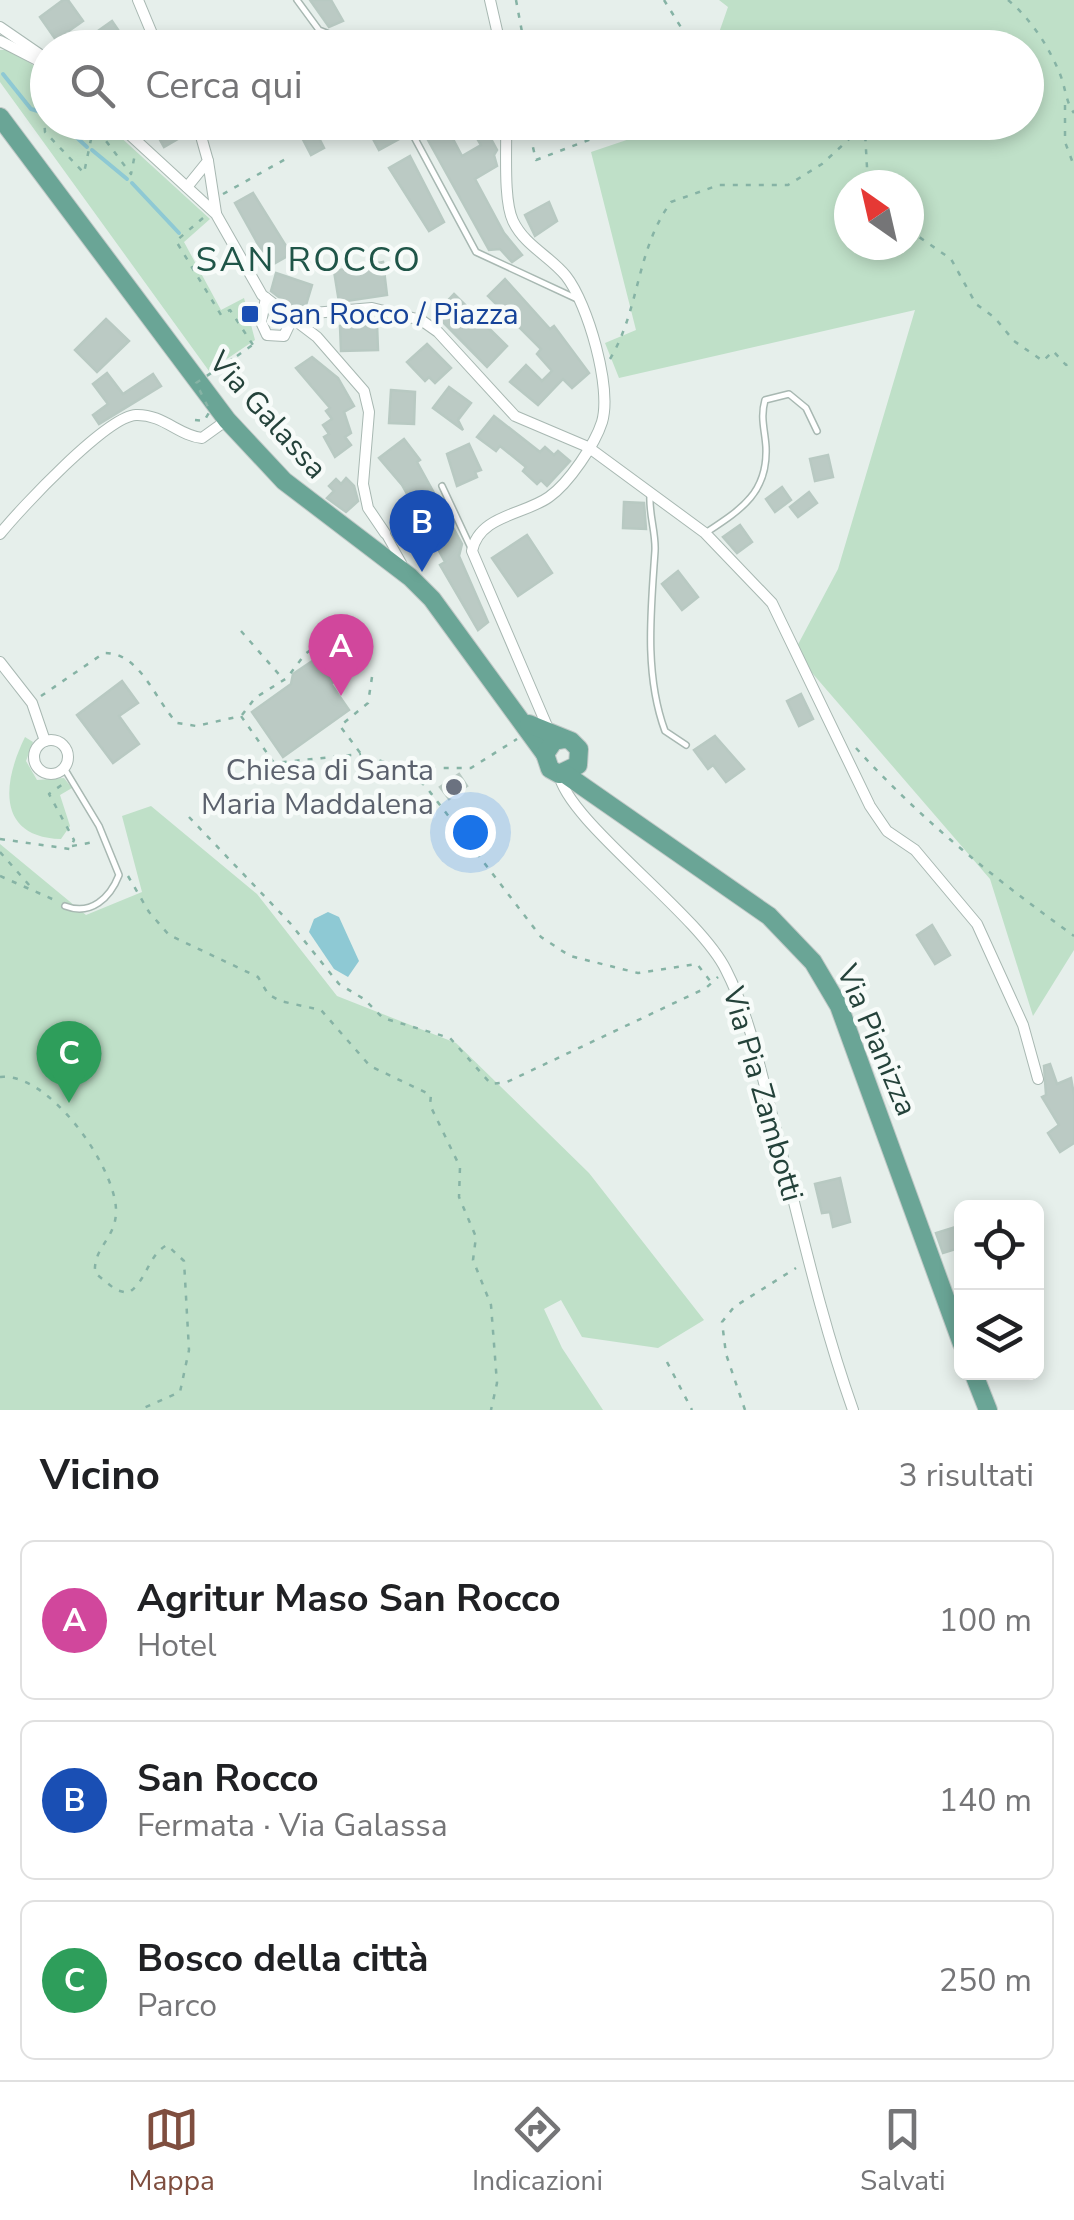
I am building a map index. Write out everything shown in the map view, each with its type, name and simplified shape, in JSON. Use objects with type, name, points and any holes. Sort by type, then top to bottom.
[{"type":"main road","name":"Via Galassa","points":[[0,117],[228,420],[284,481],[410,577],[526,723],[545,754]]},
{"type":"main road","name":"Via Galassa","points":[[526,723],[558,736]]},
{"type":"main road","points":[[545,754],[558,736]]},
{"type":"main road","name":"Via Pianizza","points":[[558,736],[578,748],[596,794]]},
{"type":"main road","name":"Via Pianizza","points":[[545,754],[546,764],[596,794],[769,916],[801,948],[828,984],[890,1139],[954,1321]]},
{"type":"main road","points":[[562,774],[575,770],[580,760]]},
{"type":"main road","points":[[976,1380],[988,1410]]},
{"type":"street","points":[[138,0],[150,30]]},
{"type":"street","points":[[490,0],[497,30]]},
{"type":"street","points":[[0,27],[30,54]]},
{"type":"street","points":[[0,41],[30,58]]},
{"type":"street","points":[[136,140],[188,187],[266,298],[292,316],[364,391],[368,412],[363,484],[368,508],[410,577]]},
{"type":"street","points":[[202,140],[213,199],[210,217]]},
{"type":"street","points":[[507,140],[512,220],[531,246],[568,278],[602,373],[604,412],[588,448],[550,497],[484,529],[474,537],[472,551],[535,700],[558,736]]},
{"type":"street","points":[[188,187],[208,161]]},
{"type":"street","points":[[266,298],[261,322],[267,335],[284,336],[292,316]]},
{"type":"street","points":[[292,316],[372,308],[421,320],[438,332],[515,416],[588,448],[705,533],[772,602],[870,806],[887,830],[915,850],[977,924],[1024,1025],[1038,1079]]},
{"type":"street","points":[[0,534],[45,484],[123,418],[141,415],[171,422],[202,438],[228,420]]},
{"type":"street","points":[[0,662],[32,702],[45,741]]},
{"type":"street","points":[[526,723],[535,700]]},
{"type":"street","points":[[45,741],[64,746],[68,757],[64,768],[48,774],[38,768],[35,752],[45,741]]},
{"type":"street","name":"Via Pia Zambotti","points":[[562,774],[570,801],[682,915],[726,968],[758,1059],[828,1336],[853,1410]]},
{"type":"lane","points":[[297,0],[318,30]]},
{"type":"lane","points":[[416,140],[476,252],[579,300]]},
{"type":"lane","points":[[705,533],[752,501],[765,474],[761,415],[765,400],[789,394],[806,408],[817,432]]},
{"type":"lane","points":[[442,486],[472,551]]},
{"type":"lane","points":[[650,496],[656,546],[650,598],[654,676],[665,731],[686,745]]},
{"type":"lane","points":[[64,768],[102,833],[119,875],[104,900],[89,908],[65,906]]},
{"type":"path","points":[[516,0],[521,30]]},
{"type":"path","points":[[664,0],[683,30]]},
{"type":"path","points":[[1008,0],[1036,30]]},
{"type":"path","points":[[1044,45],[1061,77],[1066,101],[1065,142],[1074,166]]},
{"type":"path","points":[[1066,101],[1074,113]]},
{"type":"path","points":[[53,140],[84,173],[91,140]]},
{"type":"path","points":[[105,140],[131,174],[135,151],[149,165]]},
{"type":"path","points":[[531,140],[536,160],[589,140]]},
{"type":"path","points":[[602,373],[625,335],[648,243],[671,202],[719,185],[788,185],[822,164],[848,140]]},
{"type":"path","points":[[867,140],[868,170]]},
{"type":"path","points":[[213,199],[292,156]]},
{"type":"path","points":[[195,420],[204,421],[210,411],[196,384],[255,343],[230,310],[221,315],[176,242],[210,217]]},
{"type":"path","points":[[924,240],[951,259],[976,304],[995,318],[1014,342],[1043,362],[1053,351],[1066,365],[1074,360]]},
{"type":"path","points":[[32,702],[104,653],[116,653],[133,664],[177,723],[196,726],[241,716],[255,698],[284,680],[304,654],[347,624]]},
{"type":"path","points":[[241,632],[284,680]]},
{"type":"path","points":[[361,754],[340,726],[368,702],[372,677]]},
{"type":"path","points":[[241,716],[274,763],[361,754],[402,763],[472,768],[526,723]]},
{"type":"path","points":[[855,747],[922,819],[1074,936]]},
{"type":"path","points":[[402,763],[427,788],[541,937],[570,956],[638,972],[697,964],[711,983]]},
{"type":"path","points":[[71,847],[74,840],[49,794],[73,778]]},
{"type":"path","points":[[189,816],[290,922],[338,984],[364,998],[383,1018],[450,1038],[491,1084],[508,1082],[711,983],[726,968]]},
{"type":"path","points":[[0,839],[59,850],[94,842],[102,833]]},
{"type":"path","points":[[0,852],[32,887]]},
{"type":"path","points":[[119,875],[133,876],[149,912],[168,935],[258,977],[268,994],[280,1001],[321,1010],[370,1066],[430,1096],[430,1105],[460,1167],[459,1197],[476,1237],[473,1260],[491,1306],[497,1384],[491,1410]]},
{"type":"path","points":[[0,876],[32,887],[65,906]]},
{"type":"path","points":[[0,1076],[10,1076],[64,1108],[104,1176],[116,1206],[114,1233],[100,1250],[95,1273],[116,1290],[128,1293],[142,1284],[156,1251],[167,1244],[184,1261],[188,1368],[180,1392],[139,1410]]},
{"type":"path","points":[[745,1410],[726,1354],[722,1322],[734,1307],[810,1259]]},
{"type":"path","points":[[667,1362],[692,1410]]},
{"type":"green space","points":[[719,0],[1074,0],[1074,950],[1033,1016],[990,879],[794,652],[838,569],[915,310],[619,378],[605,343],[636,330],[591,152],[627,140],[1044,140],[1044,30],[720,30],[728,7]]},
{"type":"green space","points":[[0,50],[10,50],[30,63],[30,123],[0,82]]},
{"type":"green space","points":[[42,140],[124,140],[210,219],[184,242],[221,310],[244,298],[255,340],[209,371]]},
{"type":"green space","points":[[25,737],[33,742],[26,761],[37,780],[64,778],[72,788],[60,795],[70,826],[61,839],[26,829],[11,806],[12,774]]},
{"type":"green space","points":[[151,806],[257,894],[337,996],[456,1043],[589,1173],[704,1320],[658,1348],[582,1337],[561,1300],[544,1309],[562,1348],[603,1410],[0,1410],[0,844],[86,915],[142,892],[122,816]]},
{"type":"water","points":[[328,912],[339,917],[359,961],[348,977],[334,969],[309,932],[314,919]]},
{"type":"building","points":[[68,0],[83,21],[70,30],[49,30],[40,17]]},
{"type":"building","points":[[310,0],[331,0],[343,21],[329,27]]},
{"type":"building","points":[[112,21],[118,30],[99,30]]},
{"type":"building","points":[[303,140],[320,140],[324,148],[311,155]]},
{"type":"building","points":[[374,140],[397,140],[379,150]]},
{"type":"building","points":[[428,140],[454,140],[462,156],[481,145],[478,140],[492,140],[497,150],[497,166],[475,179],[504,233],[522,255],[512,262],[500,249],[489,250]]},
{"type":"building","points":[[410,156],[444,222],[429,231],[389,168]]},
{"type":"building","points":[[253,193],[291,254],[270,266],[235,203]]},
{"type":"building","points":[[549,202],[557,221],[535,236],[525,215]]},
{"type":"building","points":[[383,262],[387,295],[339,302],[334,271]]},
{"type":"building","points":[[276,273],[312,285],[306,305],[289,305],[271,291]]},
{"type":"building","points":[[505,279],[550,329],[554,326],[589,373],[572,388],[563,379],[538,405],[510,382],[526,365],[542,381],[552,371],[537,354],[541,349],[488,296]]},
{"type":"building","points":[[454,294],[507,346],[487,367],[435,314]]},
{"type":"building","points":[[106,319],[129,341],[97,372],[75,350]]},
{"type":"building","points":[[377,324],[378,350],[341,351],[340,326]]},
{"type":"building","points":[[427,344],[451,368],[435,383],[429,377],[425,381],[407,362]]},
{"type":"building","points":[[312,357],[338,378],[354,406],[344,412],[351,433],[345,437],[351,445],[335,457],[324,437],[329,434],[323,425],[332,419],[326,411],[330,408],[296,368]]},
{"type":"building","points":[[107,373],[123,394],[153,374],[161,386],[99,424],[93,415],[108,404],[93,384]]},
{"type":"building","points":[[449,387],[471,403],[458,420],[463,430],[433,408]]},
{"type":"building","points":[[391,390],[415,392],[414,424],[389,423]]},
{"type":"building","points":[[494,416],[540,452],[545,447],[570,461],[547,486],[541,480],[537,484],[523,471],[526,467],[500,446],[496,451],[477,437]]},
{"type":"building","points":[[404,439],[420,460],[417,462],[462,544],[459,556],[488,622],[478,630],[440,565],[445,562],[432,538],[420,545],[413,531],[424,524],[402,485],[379,458]]},
{"type":"building","points":[[469,444],[481,470],[475,472],[477,477],[457,486],[447,454]]},
{"type":"building","points":[[828,455],[833,477],[815,481],[810,459]]},
{"type":"building","points":[[346,478],[354,486],[358,501],[346,512],[327,498],[334,491],[329,486],[336,479],[341,484]]},
{"type":"building","points":[[782,487],[791,500],[775,512],[766,499]]},
{"type":"building","points":[[809,492],[817,503],[798,517],[790,507]]},
{"type":"building","points":[[624,502],[644,503],[646,529],[623,528]]},
{"type":"building","points":[[740,525],[752,542],[737,553],[723,537]]},
{"type":"building","points":[[527,535],[552,573],[518,596],[492,558]]},
{"type":"building","points":[[678,571],[698,597],[682,610],[662,584]]},
{"type":"building","points":[[342,641],[357,664],[331,684],[349,710],[283,757],[252,712],[291,684],[293,674]]},
{"type":"building","points":[[122,681],[138,703],[119,716],[139,744],[113,763],[77,715]]},
{"type":"building","points":[[801,694],[813,719],[799,726],[787,701]]},
{"type":"building","points":[[715,736],[744,769],[726,782],[713,765],[708,769],[694,750]]},
{"type":"building","name":"Chiesa di Santa Maria Maddalena","points":[[459,774],[467,786],[449,799],[440,787]]},
{"type":"building","points":[[932,925],[950,955],[935,964],[917,935]]},
{"type":"building","points":[[1050,1064],[1057,1084],[1071,1078],[1074,1095],[1074,1143],[1060,1152],[1048,1133],[1059,1125],[1042,1097],[1046,1095],[1044,1066]]},
{"type":"building","points":[[840,1178],[850,1222],[833,1227],[830,1212],[822,1213],[815,1184]]},
{"type":"building","points":[[954,1227],[954,1250],[943,1253],[936,1233]]},
{"type":"waterway","points":[[3,74],[30,108]]},
{"type":"waterway","points":[[79,140],[87,147]]},
{"type":"waterway","points":[[92,150],[127,179]]},
{"type":"waterway","points":[[132,183],[179,233]]},
{"type":"place","name":"San Rocco / Piazza","points":[[250,314]]},
{"type":"place","name":"San Rocco","points":[[422,572]]},
{"type":"place","name":"Agritur Maso San Rocco","points":[[341,696]]},
{"type":"place","name":"Chiesa di Santa Maria Maddalena","points":[[454,787]]},
{"type":"place","name":"Bosco della città","points":[[69,1103]]},
{"type":"district","name":"SAN ROCCO","points":[[309,259]]}]
